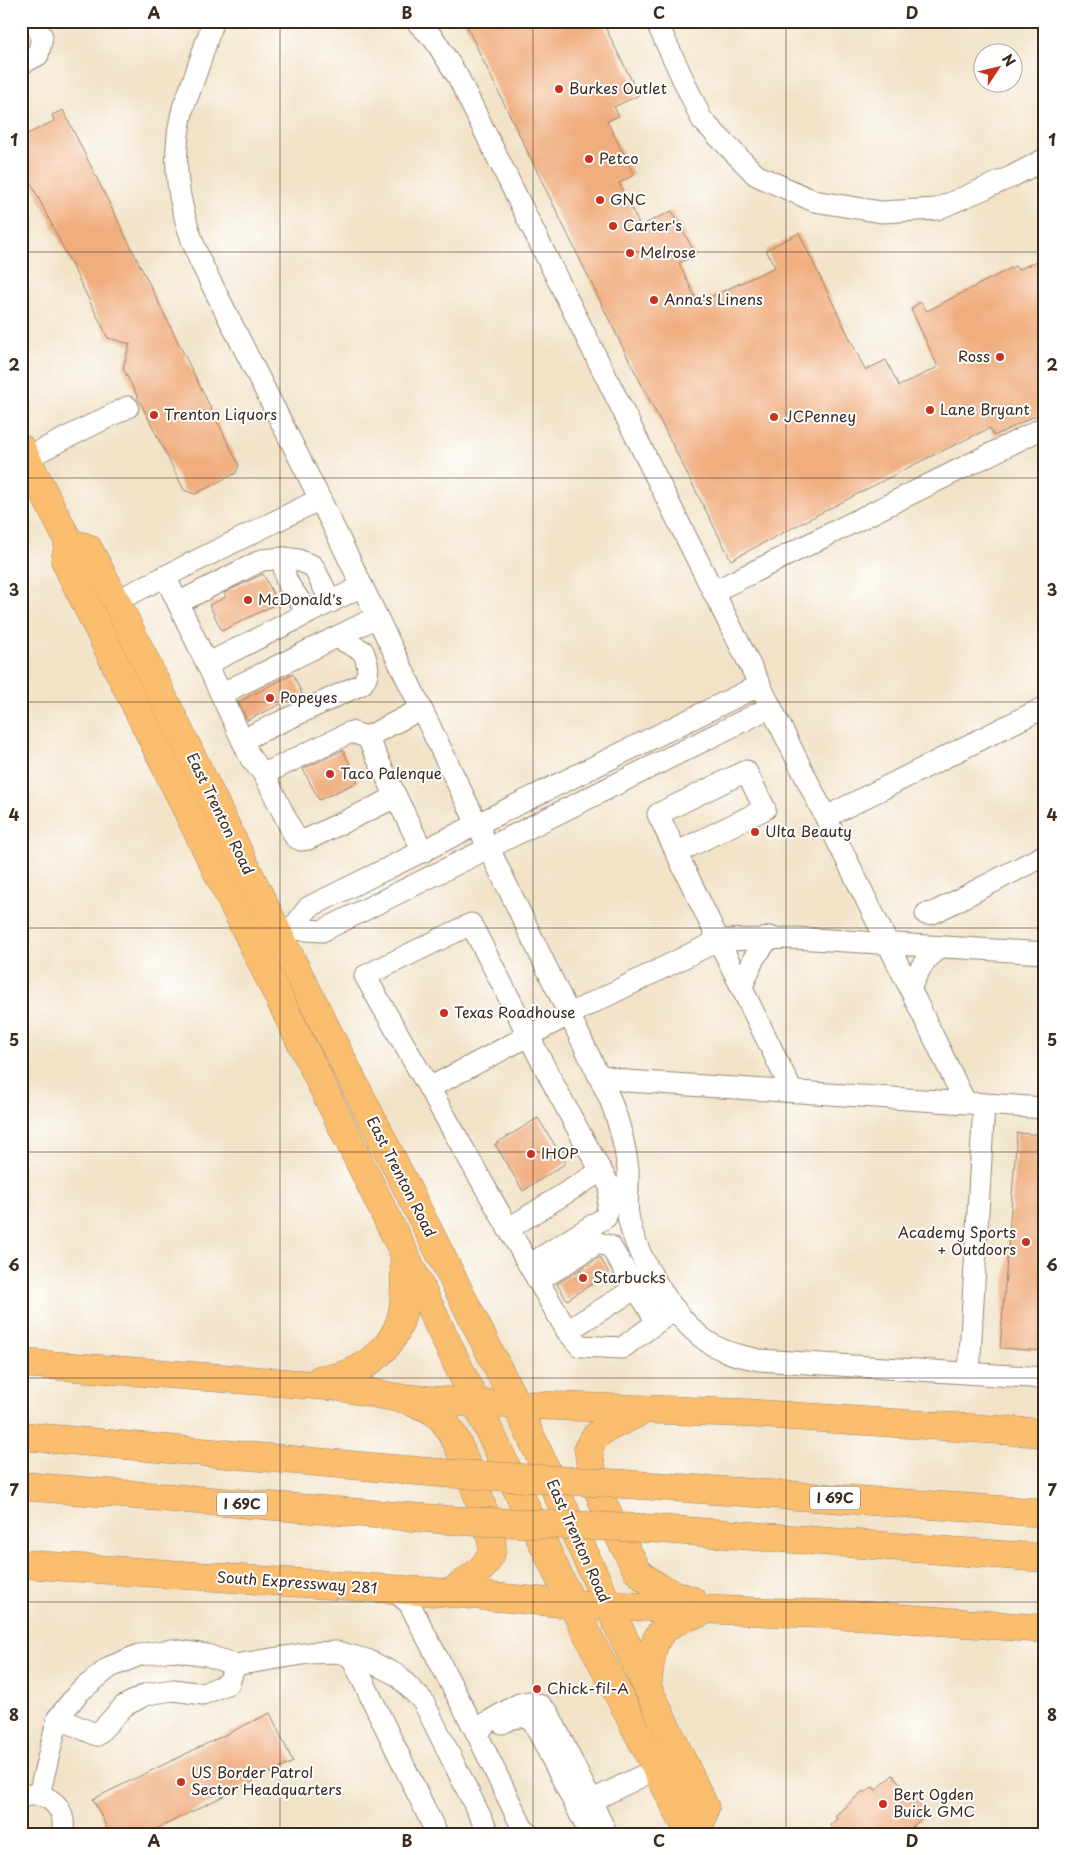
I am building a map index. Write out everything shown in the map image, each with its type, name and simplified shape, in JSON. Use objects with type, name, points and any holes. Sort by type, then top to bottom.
[{"type":"main road","points":[[24,453],[69,542]]},
{"type":"main road","name":"East Trenton Road","points":[[69,542],[88,548],[116,601],[286,932],[516,1404],[608,1606],[705,1808],[700,1831],[683,1821],[572,1604],[404,1253],[65,561],[69,542]]},
{"type":"main road","points":[[294,1383],[343,1376],[370,1361],[388,1346],[400,1324],[403,1308],[406,1288],[404,1253]]},
{"type":"main road","points":[[21,1362],[340,1387],[398,1398],[476,1403],[744,1413],[1045,1433]]},
{"type":"main road","points":[[398,1398],[432,1410],[446,1424],[454,1438],[490,1529],[492,1550],[488,1558],[474,1575],[450,1593]]},
{"type":"main road","points":[[647,1408],[603,1430],[594,1438],[588,1448],[590,1464],[601,1500],[637,1570],[646,1580],[666,1591],[716,1609]]},
{"type":"main road","name":"I 69C","points":[[21,1436],[441,1473],[1045,1513]]},
{"type":"main road","name":"I 69C","points":[[21,1486],[462,1521],[645,1528],[1045,1558]]},
{"type":"main road","name":"South Expressway 281","points":[[21,1564],[450,1593],[572,1604],[871,1616],[1045,1630]]},
{"type":"main road","points":[[648,1687],[653,1647],[664,1628],[680,1618],[716,1609]]},
{"type":"lane","points":[[30,59],[42,37],[34,21]]},
{"type":"lane","points":[[213,21],[183,108],[176,166],[183,216],[200,261],[320,499],[599,1074],[621,1126],[628,1170],[614,1183],[508,1229]]},
{"type":"lane","points":[[416,21],[434,39],[458,77],[910,988],[975,1103],[969,1373]]},
{"type":"lane","points":[[656,21],[702,120],[756,175],[814,201],[881,212],[937,209],[1011,177],[1045,159]]},
{"type":"lane","points":[[24,453],[128,407]]},
{"type":"lane","points":[[713,592],[1045,427]]},
{"type":"lane","points":[[116,601],[320,499]]},
{"type":"lane","points":[[178,603],[262,560],[284,558],[298,560],[313,566],[331,602]]},
{"type":"lane","points":[[284,558],[286,578],[305,610]]},
{"type":"lane","points":[[165,576],[251,759],[264,774],[295,837],[301,840],[308,839],[396,797]]},
{"type":"lane","points":[[207,664],[305,610],[331,602],[362,586]]},
{"type":"lane","points":[[221,694],[336,638],[381,625]]},
{"type":"lane","points":[[363,652],[381,625]]},
{"type":"lane","points":[[242,740],[362,684],[368,677],[369,666],[363,652],[336,638]]},
{"type":"lane","points":[[255,947],[286,932],[309,907],[760,685]]},
{"type":"lane","points":[[286,932],[322,931],[771,707]]},
{"type":"lane","points":[[826,817],[1045,708]]},
{"type":"lane","points":[[264,774],[351,732],[367,736],[422,709]]},
{"type":"lane","points":[[367,736],[423,852]]},
{"type":"lane","points":[[676,853],[765,809],[746,771],[658,814],[676,853],[792,1092]]},
{"type":"lane","points":[[926,914],[933,913],[1045,855]]},
{"type":"lane","points":[[675,1309],[622,1348],[580,1346],[566,1331],[365,976],[471,924],[529,1035],[614,1183],[628,1216],[639,1250],[651,1275],[685,1322],[705,1340],[722,1350],[759,1360],[1045,1378]]},
{"type":"lane","points":[[742,987],[754,958],[770,938]]},
{"type":"lane","points":[[429,1088],[570,1014],[719,940],[796,938],[1045,953]]},
{"type":"lane","points":[[910,988],[922,965],[939,948]]},
{"type":"lane","points":[[599,1074],[627,1080],[1045,1108]]},
{"type":"lane","points":[[533,1273],[606,1218],[614,1183]]},
{"type":"lane","points":[[533,1273],[598,1243],[610,1246],[657,1322]]},
{"type":"lane","points":[[566,1331],[636,1288]]},
{"type":"lane","points":[[392,1589],[409,1603],[477,1734],[522,1827],[528,1834]]},
{"type":"lane","points":[[62,1834],[64,1822],[56,1804],[48,1798],[30,1795],[58,1718],[79,1692],[110,1667],[139,1655],[172,1650],[207,1654],[235,1665],[309,1653],[337,1652],[367,1660],[397,1675],[423,1701],[489,1834]]},
{"type":"lane","points":[[351,1656],[437,1834]]},
{"type":"lane","points":[[58,1718],[97,1735],[124,1706],[146,1694],[173,1690],[203,1694],[228,1682],[235,1665]]},
{"type":"lane","points":[[477,1734],[486,1723],[519,1704],[529,1702],[541,1706],[549,1714],[607,1834]]},
{"type":"lane","points":[[535,1834],[496,1761],[490,1741],[491,1731],[512,1718],[527,1716],[535,1725],[590,1834]]},
{"type":"lane","points":[[591,1801],[656,1769]]},
{"type":"building","points":[[464,21],[602,21],[639,95],[614,107],[619,116],[607,121],[634,175],[619,183],[640,226],[672,211],[696,255],[679,263],[698,303],[775,267],[766,250],[799,233],[865,370],[886,360],[899,386],[938,367],[911,309],[920,302],[927,311],[1015,266],[1018,270],[1045,257],[1045,411],[994,436],[990,428],[913,465],[731,560],[620,342]]},
{"type":"building","points":[[63,110],[239,465],[236,473],[195,494],[184,490],[123,368],[130,344],[108,338],[21,163],[21,137],[54,121],[52,115]]},
{"type":"building","name":"McDonald's","points":[[263,574],[278,603],[222,631],[209,605],[226,597],[224,593]]},
{"type":"building","name":"Popeyes","points":[[293,674],[302,694],[247,720],[238,702]]},
{"type":"building","name":"Taco Palenque","points":[[343,750],[358,782],[319,800],[303,769]]},
{"type":"building","name":"IHOP","points":[[538,1118],[566,1163],[523,1191],[495,1144]]},
{"type":"building","name":"Academy Sports + Outdoors","points":[[1017,1133],[1045,1135],[1045,1351],[1000,1348]]},
{"type":"building","name":"Starbucks","points":[[600,1257],[609,1273],[567,1300],[557,1284]]},
{"type":"building","points":[[270,1713],[293,1762],[146,1834],[110,1834],[93,1799]]},
{"type":"building","name":"Bert Ogden Buick GMC","points":[[893,1775],[927,1814],[904,1834],[837,1834],[830,1825],[837,1819],[835,1816],[863,1791],[865,1793],[872,1787],[876,1790]]},
{"type":"place","name":"Burkes Outlet","points":[[559,89]]},
{"type":"place","name":"Petco","points":[[589,159]]},
{"type":"place","name":"GNC","points":[[600,200]]},
{"type":"place","name":"Carter's","points":[[613,226]]},
{"type":"place","name":"Melrose","points":[[630,253]]},
{"type":"place","name":"Anna's Linens","points":[[654,300]]},
{"type":"place","name":"Ross","points":[[1000,357]]},
{"type":"place","name":"Lane Bryant","points":[[930,410]]},
{"type":"place","name":"Trenton Liquors","points":[[154,415]]},
{"type":"place","name":"JCPenney","points":[[774,417]]},
{"type":"place","name":"McDonald's","points":[[248,600]]},
{"type":"place","name":"Popeyes","points":[[270,698]]},
{"type":"place","name":"Taco Palenque","points":[[330,774]]},
{"type":"place","name":"Ulta Beauty","points":[[755,832]]},
{"type":"place","name":"Texas Roadhouse","points":[[444,1013]]},
{"type":"place","name":"IHOP","points":[[531,1154]]},
{"type":"place","name":"Academy Sports + Outdoors","points":[[1026,1242]]},
{"type":"place","name":"Starbucks","points":[[583,1278]]},
{"type":"place","name":"Chick-fil-A","points":[[537,1689]]},
{"type":"place","name":"US Border Patrol Sector Headquarters","points":[[181,1782]]},
{"type":"place","name":"Bert Ogden Buick GMC","points":[[883,1804]]}]
